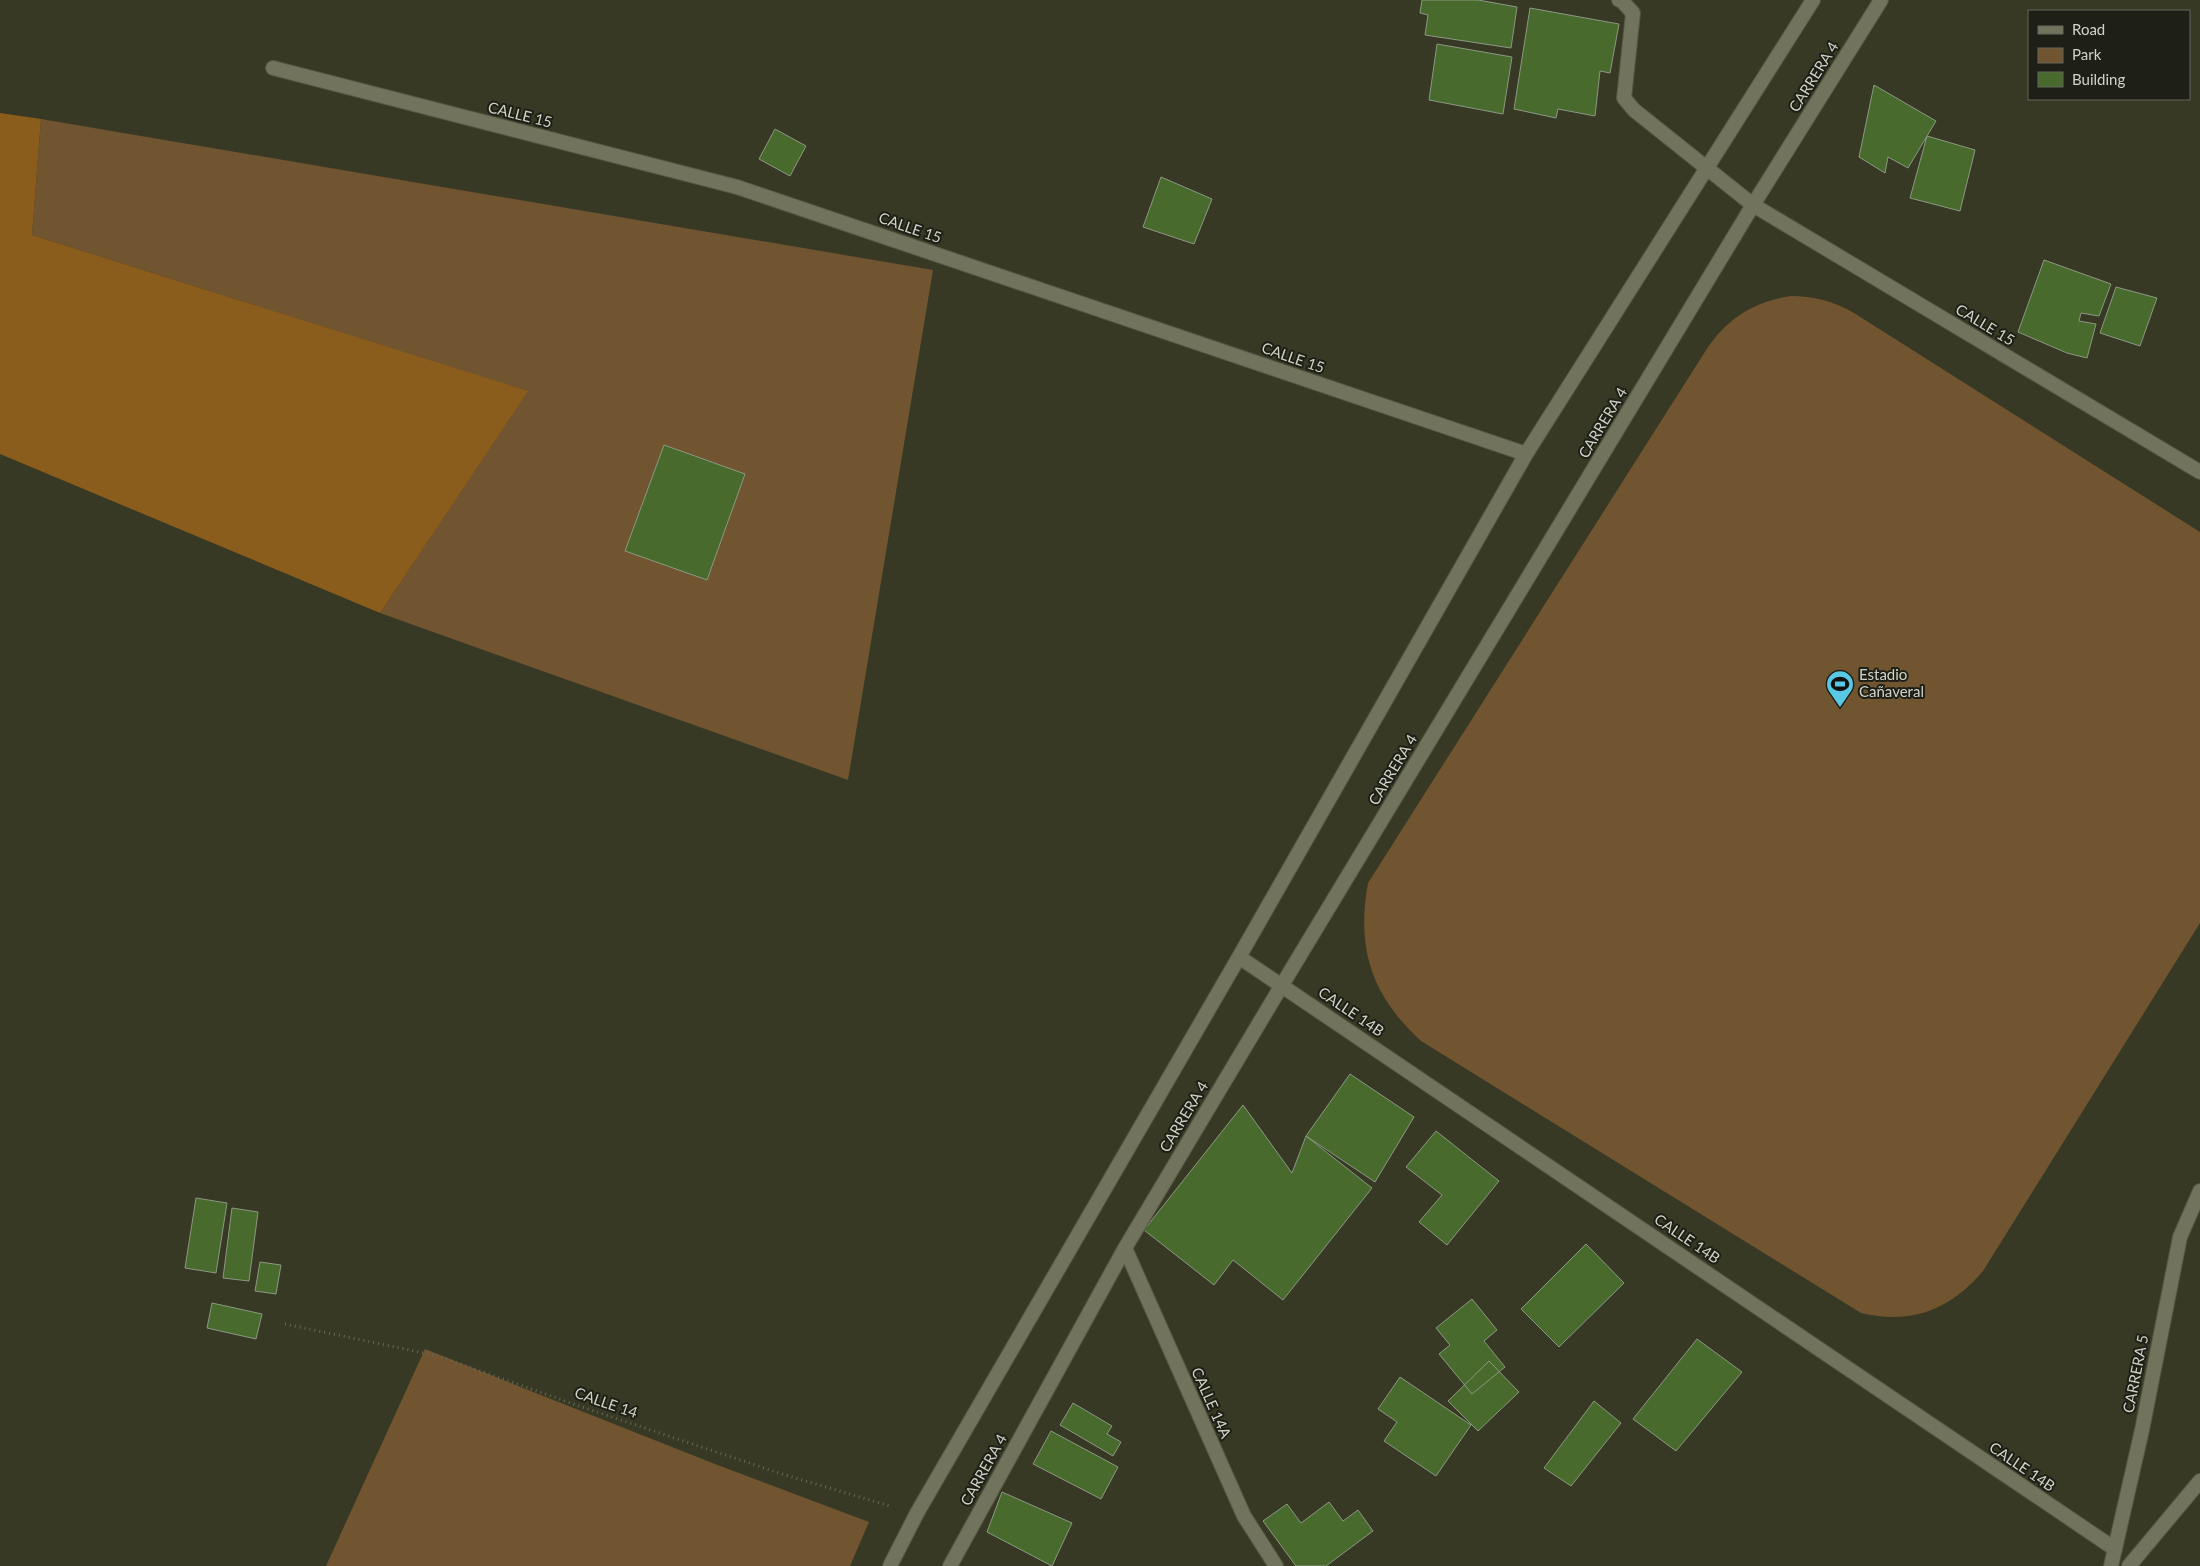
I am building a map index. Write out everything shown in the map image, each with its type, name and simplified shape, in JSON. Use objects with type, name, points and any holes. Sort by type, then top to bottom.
[{"type":"street","name":"CALLE 15","points":[[1619,0],[1633,13],[1624,98],[1634,110],[1753,206],[2200,472]]},
{"type":"street","points":[[890,1566],[917,1514],[1239,957],[1526,454],[1813,0]]},
{"type":"street","name":"CARRERA 4","points":[[950,1566],[1125,1248],[1753,206],[1881,0]]},
{"type":"street","name":"CALLE 15","points":[[273,68],[737,187],[1526,454]]},
{"type":"street","name":"CALLE 14B","points":[[1239,957],[2115,1549]]},
{"type":"street","name":"CARRERA 5","points":[[2111,1566],[2142,1430],[2180,1237],[2200,1191]]},
{"type":"street","name":"CALLE 14A","points":[[1125,1248],[1244,1516],[1276,1566]]},
{"type":"street","points":[[2129,1566],[2200,1481]]},
{"type":"path","name":"CALLE 14","points":[[285,1324],[438,1356],[773,1471],[917,1514]]},
{"type":"green space","points":[[41,119],[933,270],[848,780],[380,613],[527,391],[32,235]]},
{"type":"green space","name":"Estadio Cañaveral","points":[[1790,296],[1823,300],[1839,305],[1854,313],[2200,532],[2200,923],[1983,1271],[1957,1296],[1943,1305],[1913,1315],[1897,1317],[1861,1313],[1421,1041],[1390,1007],[1380,989],[1372,970],[1364,929],[1368,883],[1708,347],[1725,327],[1744,312],[1765,302]]},
{"type":"green space","points":[[425,1349],[715,1464],[869,1522],[850,1566],[326,1566]]},
{"type":"shaded area","points":[[0,113],[41,119],[32,235],[528,391],[380,613],[0,454]]},
{"type":"building","points":[[1422,0],[1478,0],[1517,7],[1511,48],[1425,35],[1428,15],[1420,13]]},
{"type":"building","points":[[1530,8],[1619,24],[1610,73],[1600,71],[1595,116],[1558,109],[1556,118],[1514,109]]},
{"type":"building","points":[[1437,44],[1512,57],[1503,114],[1429,100]]},
{"type":"building","points":[[1874,85],[1936,121],[1908,168],[1888,157],[1885,173],[1859,157]]},
{"type":"building","points":[[775,129],[806,146],[790,176],[759,159]]},
{"type":"building","points":[[1927,136],[1975,150],[1960,211],[1910,198]]},
{"type":"building","points":[[1161,177],[1212,199],[1194,244],[1143,227]]},
{"type":"building","points":[[2044,260],[2111,284],[2099,316],[2081,313],[2079,321],[2096,324],[2087,358],[2067,353],[2018,332]]},
{"type":"building","points":[[2116,287],[2157,298],[2140,346],[2100,333]]},
{"type":"building","points":[[664,445],[745,474],[707,580],[625,551]]},
{"type":"building","points":[[1350,1074],[1414,1117],[1375,1182],[1306,1136]]},
{"type":"building","points":[[1243,1105],[1292,1173],[1306,1136],[1372,1188],[1283,1300],[1233,1260],[1214,1285],[1144,1230]]},
{"type":"building","points":[[1436,1131],[1499,1181],[1447,1245],[1419,1222],[1442,1195],[1406,1167]]},
{"type":"building","points":[[196,1198],[227,1203],[216,1273],[185,1268]]},
{"type":"building","points":[[232,1208],[258,1212],[249,1281],[223,1278]]},
{"type":"building","points":[[1586,1244],[1624,1283],[1559,1347],[1521,1309]]},
{"type":"building","points":[[260,1262],[281,1265],[276,1294],[255,1291]]},
{"type":"building","points":[[1472,1299],[1497,1330],[1484,1341],[1505,1367],[1472,1394],[1439,1354],[1450,1345],[1436,1328]]},
{"type":"building","points":[[212,1303],[262,1314],[256,1339],[207,1328]]},
{"type":"building","points":[[1697,1339],[1742,1372],[1676,1451],[1633,1419]]},
{"type":"building","points":[[1489,1361],[1519,1392],[1478,1431],[1448,1401]]},
{"type":"building","points":[[1400,1377],[1471,1425],[1436,1476],[1384,1441],[1397,1422],[1378,1409]]},
{"type":"building","points":[[1594,1401],[1621,1423],[1571,1486],[1544,1468]]},
{"type":"building","points":[[1073,1403],[1112,1426],[1107,1434],[1121,1442],[1113,1456],[1060,1425]]},
{"type":"building","points":[[1051,1431],[1118,1467],[1101,1499],[1033,1464]]},
{"type":"building","points":[[1002,1492],[1072,1523],[1052,1566],[987,1532]]},
{"type":"building","points":[[1329,1502],[1343,1521],[1358,1510],[1373,1531],[1326,1566],[1296,1566],[1263,1521],[1287,1504],[1301,1523]]},
{"type":"place","name":"Estadio Cañaveral","points":[[1840,708]]}]
